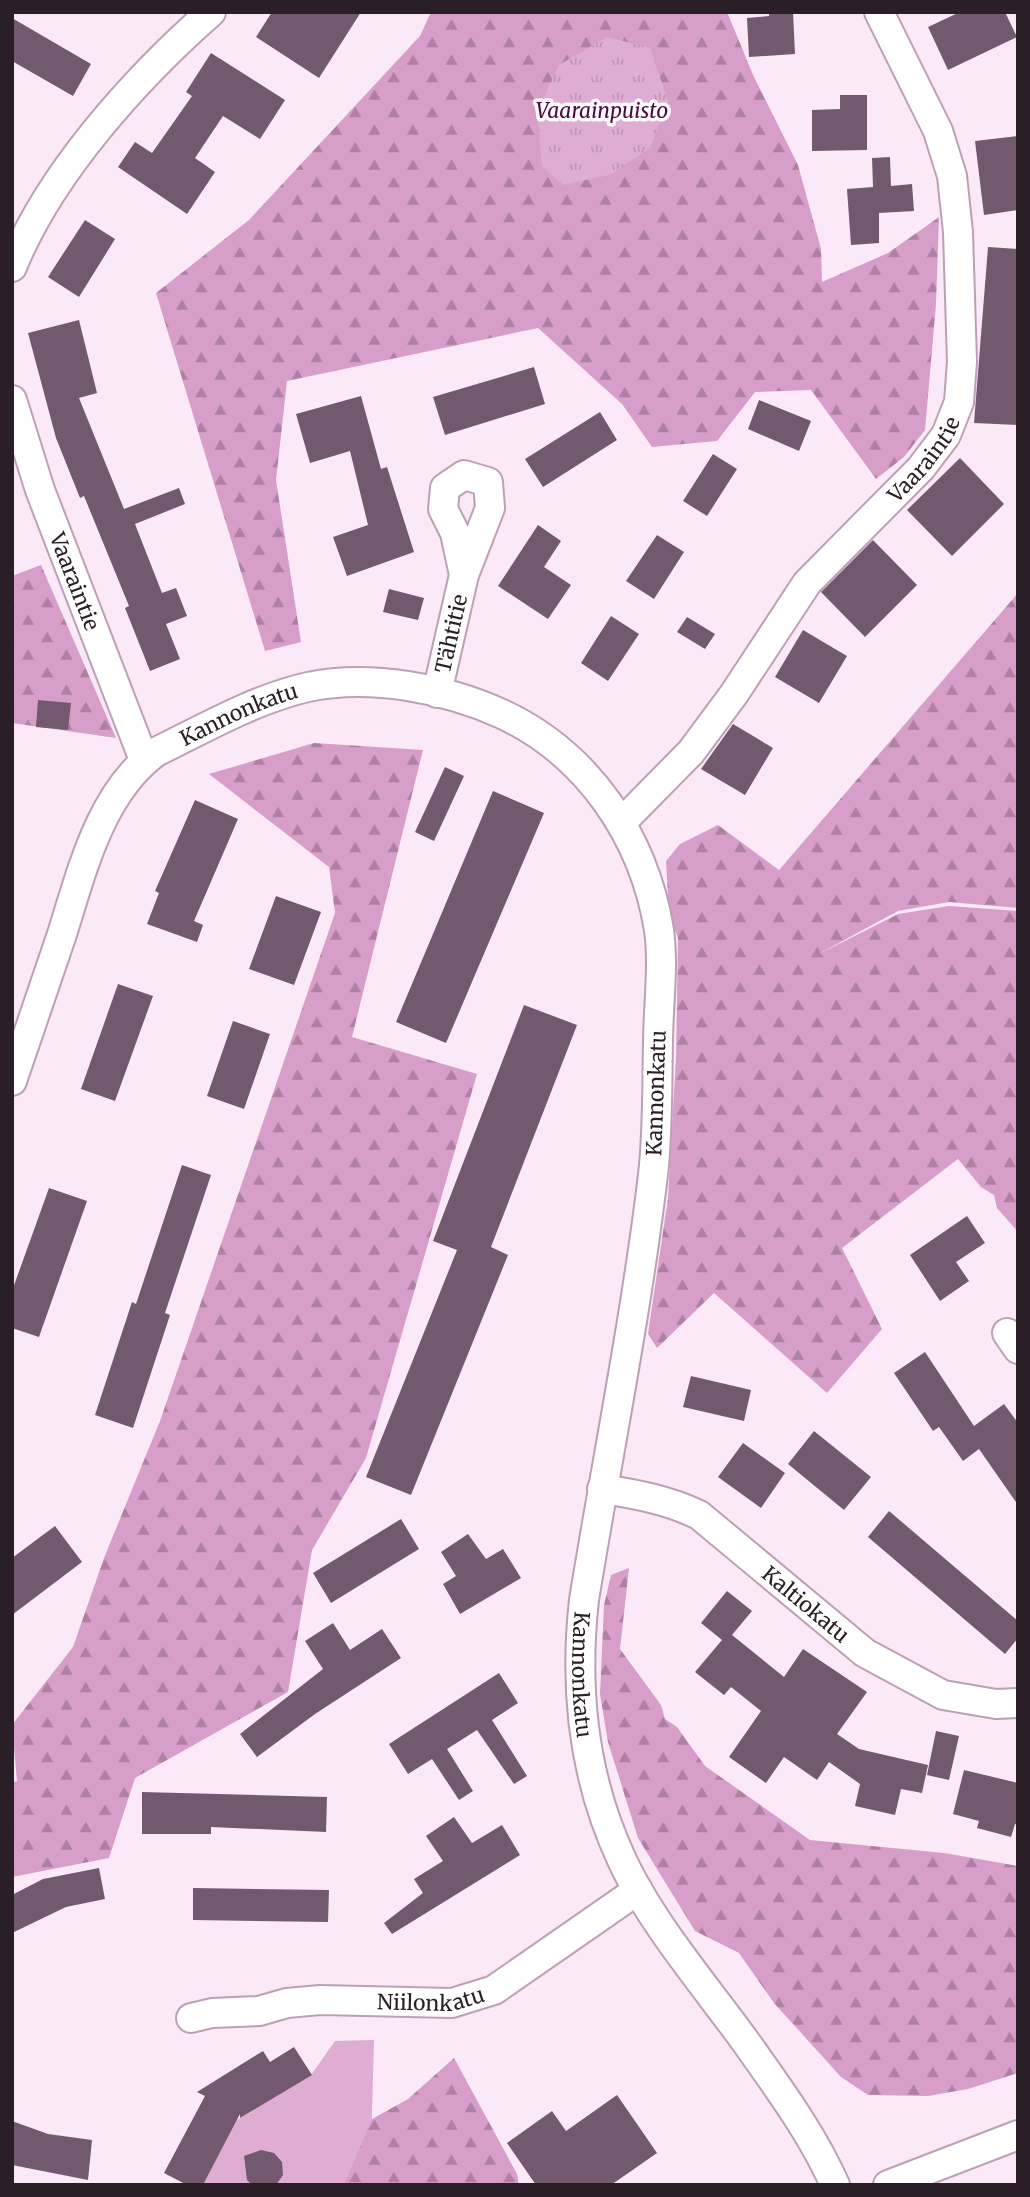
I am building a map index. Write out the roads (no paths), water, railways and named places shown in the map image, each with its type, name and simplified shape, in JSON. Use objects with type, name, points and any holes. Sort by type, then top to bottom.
[{"type":"street","points":[[12,267],[25,236],[79,154],[145,76],[211,12]]},
{"type":"street","name":"Vaaraintie","points":[[622,822],[691,752],[734,694],[807,583],[921,468],[946,435],[959,402],[961,362],[958,232],[952,176],[938,131],[879,12]]},
{"type":"street","name":"Vaaraintie","points":[[12,400],[40,490],[144,760]]},
{"type":"street","name":"Tähtitie","points":[[437,693],[464,575]]},
{"type":"street","name":"Kannonkatu","points":[[13,1078],[93,840],[116,797],[144,760],[156,752],[258,703],[308,687],[358,682],[437,693],[488,708],[522,723],[565,755],[600,791],[622,822],[641,866],[659,932],[657,1081],[653,1172],[578,1652],[580,1707],[587,1758],[601,1810],[638,1890],[764,2068],[824,2158],[835,2185]]},
{"type":"street","name":"Kaltiokatu","points":[[602,1489],[638,1494],[677,1504],[699,1515],[865,1653],[943,1695],[996,1704],[1018,1703]]},
{"type":"street","name":"Niilonkatu","points":[[191,2018],[212,2013],[259,2011],[287,2003],[320,2000],[452,2003],[494,1990],[638,1890]]},
{"type":"street","points":[[888,2185],[1018,2135]]},
{"type":"park label","name":"Vaarainpuisto","points":[[602,110]]}]
